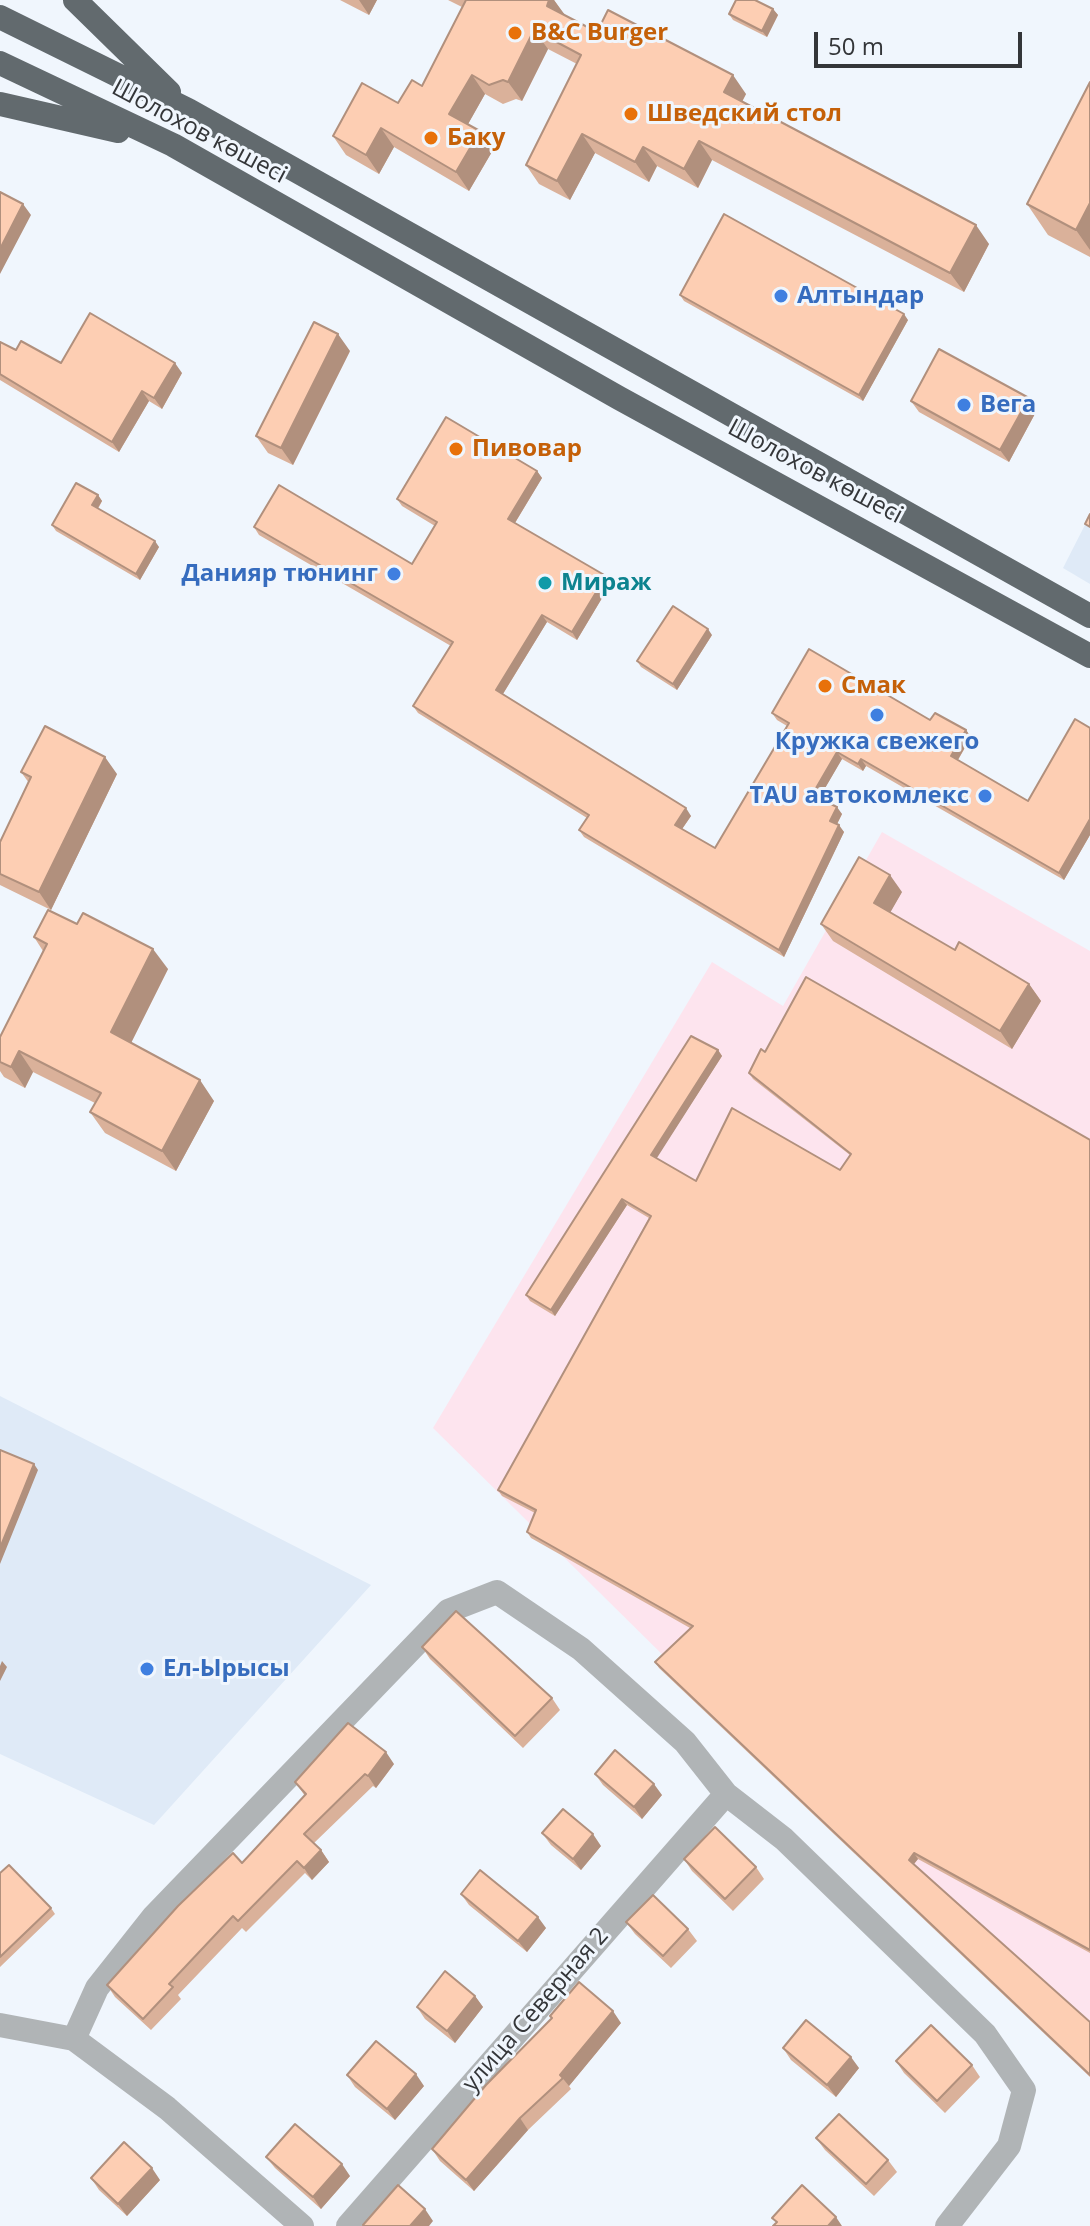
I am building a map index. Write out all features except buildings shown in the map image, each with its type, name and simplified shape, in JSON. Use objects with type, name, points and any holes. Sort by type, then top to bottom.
[{"type":"highway","points":[[75,0],[188,110]]},
{"type":"highway","points":[[0,17],[188,110]]},
{"type":"highway","name":"Шолохов көшесі","points":[[0,63],[173,145],[512,338],[1090,656]]},
{"type":"highway","points":[[0,104],[20,106],[173,145]]},
{"type":"highway","name":"Шолохов көшесі","points":[[188,110],[1090,616]]},
{"type":"street","points":[[74,2039],[97,1988],[154,1916],[448,1611],[497,1592],[581,1649],[685,1742],[726,1794],[784,1839],[985,2034],[1024,2090],[1009,2146],[947,2226]]},
{"type":"street","name":"улица Северная 2","points":[[348,2226],[726,1794]]},
{"type":"street","points":[[0,2025],[74,2039],[167,2108],[302,2226]]},
{"type":"shaded area","points":[[1090,515],[1090,584],[1063,568]]},
{"type":"shaded area","points":[[882,832],[1090,951],[1090,2077],[433,1428],[712,962],[783,1006]]},
{"type":"shaded area","name":"Ел-Ырысы","points":[[0,1396],[371,1585],[154,1825],[0,1754]]},
{"type":"place","name":"B&C Burger","points":[[515,33]]},
{"type":"place","name":"Шведский стол","points":[[631,114]]},
{"type":"place","name":"Баку","points":[[431,138]]},
{"type":"place","name":"Алтындар","points":[[781,296]]},
{"type":"place","name":"Вега","points":[[964,405]]},
{"type":"place","name":"Пивовар","points":[[456,449]]},
{"type":"place","name":"Данияр тюнинг","points":[[394,574]]},
{"type":"place","name":"Мираж","points":[[545,583]]},
{"type":"place","name":"Смак","points":[[825,686]]},
{"type":"place","name":"Кружка свежего","points":[[877,715]]},
{"type":"place","name":"TAU автокомлекс","points":[[985,796]]},
{"type":"place","name":"Ел-Ырысы","points":[[147,1669]]}]
